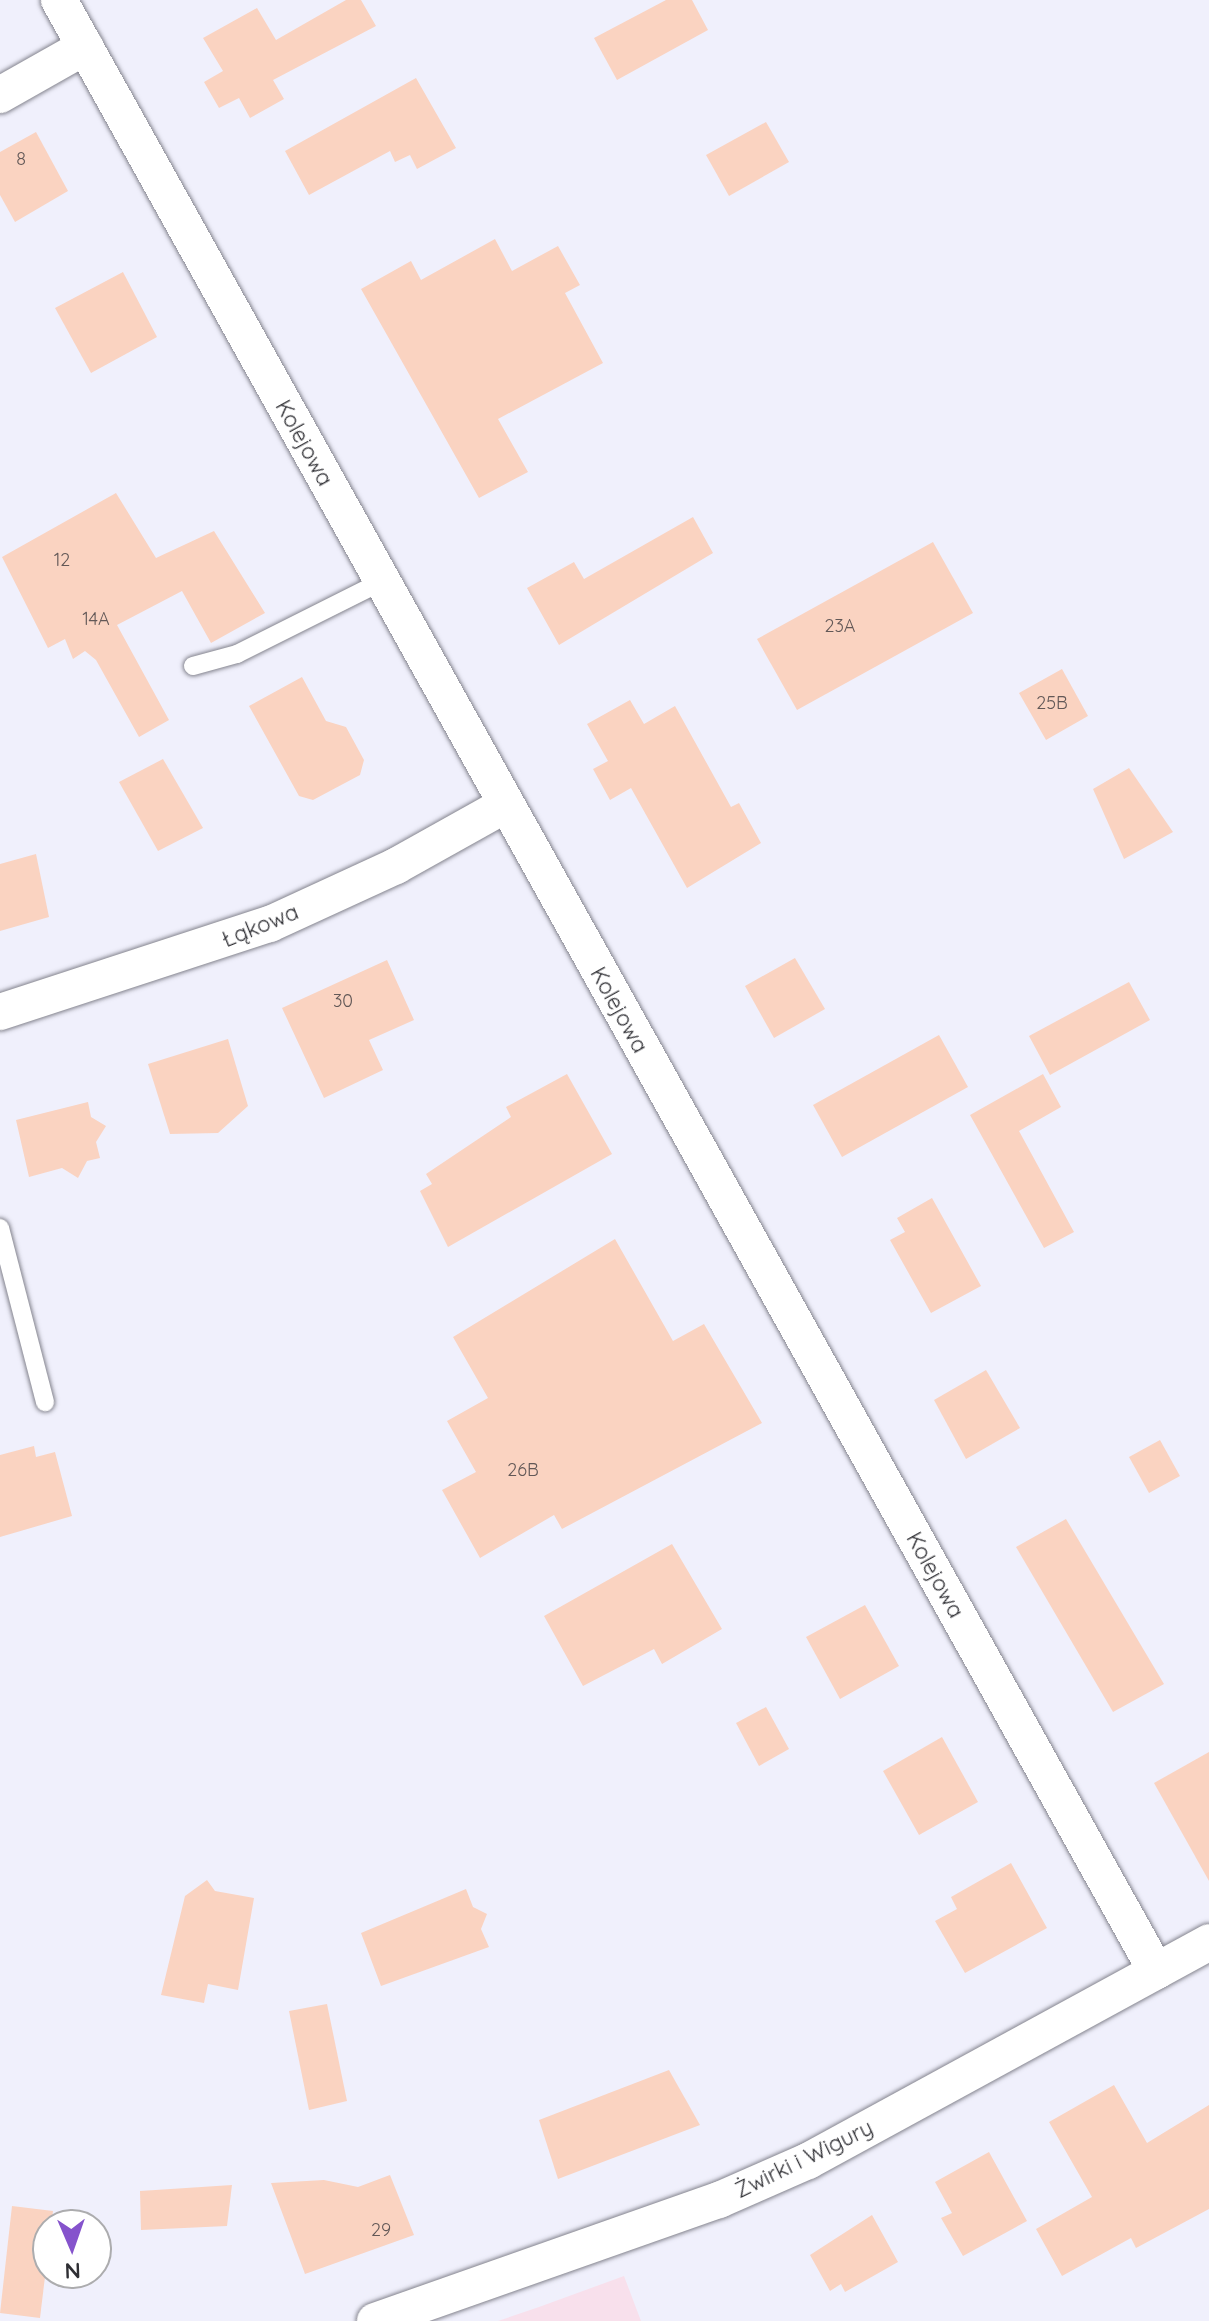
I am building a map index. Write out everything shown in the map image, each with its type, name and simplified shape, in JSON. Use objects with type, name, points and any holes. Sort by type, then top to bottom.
[{"type":"street","name":"Kolejowa","points":[[59,0],[1156,1971]]},
{"type":"street","points":[[0,95],[85,47]]},
{"type":"street","name":"Łąkowa","points":[[0,1012],[270,924],[396,866],[505,805]]},
{"type":"street","name":"Żwirki i Wigury","points":[[375,2321],[719,2200],[808,2161],[1209,1942]]},
{"type":"lane","points":[[193,666],[237,654],[381,582]]},
{"type":"lane","points":[[0,1228],[45,1402]]},
{"type":"shaded area","points":[[624,2276],[641,2321],[498,2321],[539,2307]]},
{"type":"building","points":[[346,0],[361,0],[376,26],[273,80],[284,99],[250,118],[239,98],[219,108],[204,82],[223,71],[203,38],[257,8],[276,40]]},
{"type":"building","points":[[666,0],[692,0],[708,30],[617,80],[594,38]]},
{"type":"building","points":[[416,78],[456,148],[417,169],[410,155],[395,162],[390,151],[309,195],[285,151]]},
{"type":"building","points":[[766,122],[789,162],[729,196],[706,155]]},
{"type":"building","points":[[36,132],[68,191],[15,222],[0,195],[0,152]]},
{"type":"building","points":[[495,239],[512,271],[558,246],[580,285],[565,293],[603,363],[498,419],[528,472],[479,498],[361,289],[411,261],[421,280]]},
{"type":"building","points":[[123,272],[157,337],[91,373],[55,308]]},
{"type":"building","points":[[116,493],[156,558],[214,531],[265,613],[211,643],[182,591],[117,625],[169,720],[139,737],[96,660],[85,651],[73,659],[65,639],[48,648],[2,557]]},
{"type":"building","points":[[693,517],[713,553],[559,645],[527,588],[574,562],[584,579]]},
{"type":"building","points":[[933,542],[973,613],[797,710],[757,639]]},
{"type":"building","points":[[1062,669],[1088,716],[1046,740],[1019,693]]},
{"type":"building","points":[[302,677],[326,721],[346,727],[364,760],[360,775],[313,800],[299,796],[249,706]]},
{"type":"building","points":[[630,700],[644,724],[675,706],[731,807],[739,803],[761,843],[687,888],[631,788],[610,800],[593,769],[608,761],[587,724]]},
{"type":"building","points":[[163,759],[203,828],[158,851],[119,782]]},
{"type":"building","points":[[1129,768],[1173,832],[1124,859],[1093,789]]},
{"type":"building","points":[[36,854],[49,917],[0,931],[0,864]]},
{"type":"building","points":[[795,958],[825,1009],[774,1038],[745,986]]},
{"type":"building","points":[[387,960],[414,1020],[369,1040],[383,1070],[324,1098],[282,1008]]},
{"type":"building","points":[[1129,982],[1150,1020],[1050,1075],[1029,1036]]},
{"type":"building","points":[[939,1035],[968,1087],[842,1157],[813,1105]]},
{"type":"building","points":[[228,1039],[248,1106],[218,1133],[170,1134],[148,1064]]},
{"type":"building","points":[[567,1074],[612,1154],[448,1247],[420,1191],[432,1184],[426,1174],[511,1117],[506,1107]]},
{"type":"building","points":[[1043,1074],[1061,1107],[1019,1131],[1074,1232],[1044,1248],[970,1115]]},
{"type":"building","points":[[88,1102],[91,1117],[106,1126],[96,1142],[100,1158],[87,1161],[78,1178],[62,1168],[29,1177],[16,1120]]},
{"type":"building","points":[[932,1198],[981,1286],[931,1313],[890,1240],[905,1232],[897,1218]]},
{"type":"building","points":[[615,1239],[673,1341],[704,1324],[762,1423],[562,1529],[554,1515],[480,1558],[442,1490],[476,1472],[447,1421],[488,1398],[453,1337]]},
{"type":"building","points":[[986,1370],[1020,1428],[966,1459],[934,1400]]},
{"type":"building","points":[[1160,1440],[1180,1476],[1149,1493],[1129,1457]]},
{"type":"building","points":[[34,1446],[36,1457],[55,1452],[72,1516],[0,1537],[0,1455]]},
{"type":"building","points":[[1066,1519],[1164,1684],[1113,1712],[1016,1547]]},
{"type":"building","points":[[672,1544],[722,1629],[662,1664],[654,1649],[583,1686],[544,1616]]},
{"type":"building","points":[[865,1605],[899,1666],[840,1699],[806,1637]]},
{"type":"building","points":[[766,1707],[789,1749],[759,1766],[736,1723]]},
{"type":"building","points":[[942,1737],[978,1802],[919,1835],[883,1771]]},
{"type":"building","points":[[1209,1752],[1209,1881],[1154,1783]]},
{"type":"building","points":[[1011,1863],[1047,1928],[965,1973],[935,1921],[957,1909],[951,1897]]},
{"type":"building","points":[[207,1880],[215,1891],[254,1898],[238,1990],[208,1984],[204,2003],[161,1995],[185,1896]]},
{"type":"building","points":[[466,1889],[473,1907],[487,1914],[481,1929],[489,1947],[381,1986],[361,1933]]},
{"type":"building","points":[[327,2004],[347,2101],[309,2110],[289,2011]]},
{"type":"building","points":[[669,2070],[700,2125],[558,2179],[539,2120]]},
{"type":"building","points":[[1114,2085],[1147,2143],[1209,2105],[1209,2209],[1136,2248],[1131,2238],[1062,2276],[1036,2229],[1092,2197],[1049,2122]]},
{"type":"building","points":[[989,2152],[1027,2221],[963,2256],[941,2218],[952,2213],[935,2182]]},
{"type":"building","points":[[390,2175],[414,2235],[305,2274],[271,2183],[324,2180],[358,2187]]},
{"type":"building","points":[[232,2185],[227,2226],[141,2230],[140,2191]]},
{"type":"building","points":[[12,2206],[37,2209],[32,2209],[32,2289],[44,2289],[40,2318],[0,2313]]},
{"type":"building","points":[[872,2215],[898,2262],[845,2292],[841,2284],[830,2291],[810,2255]]}]
